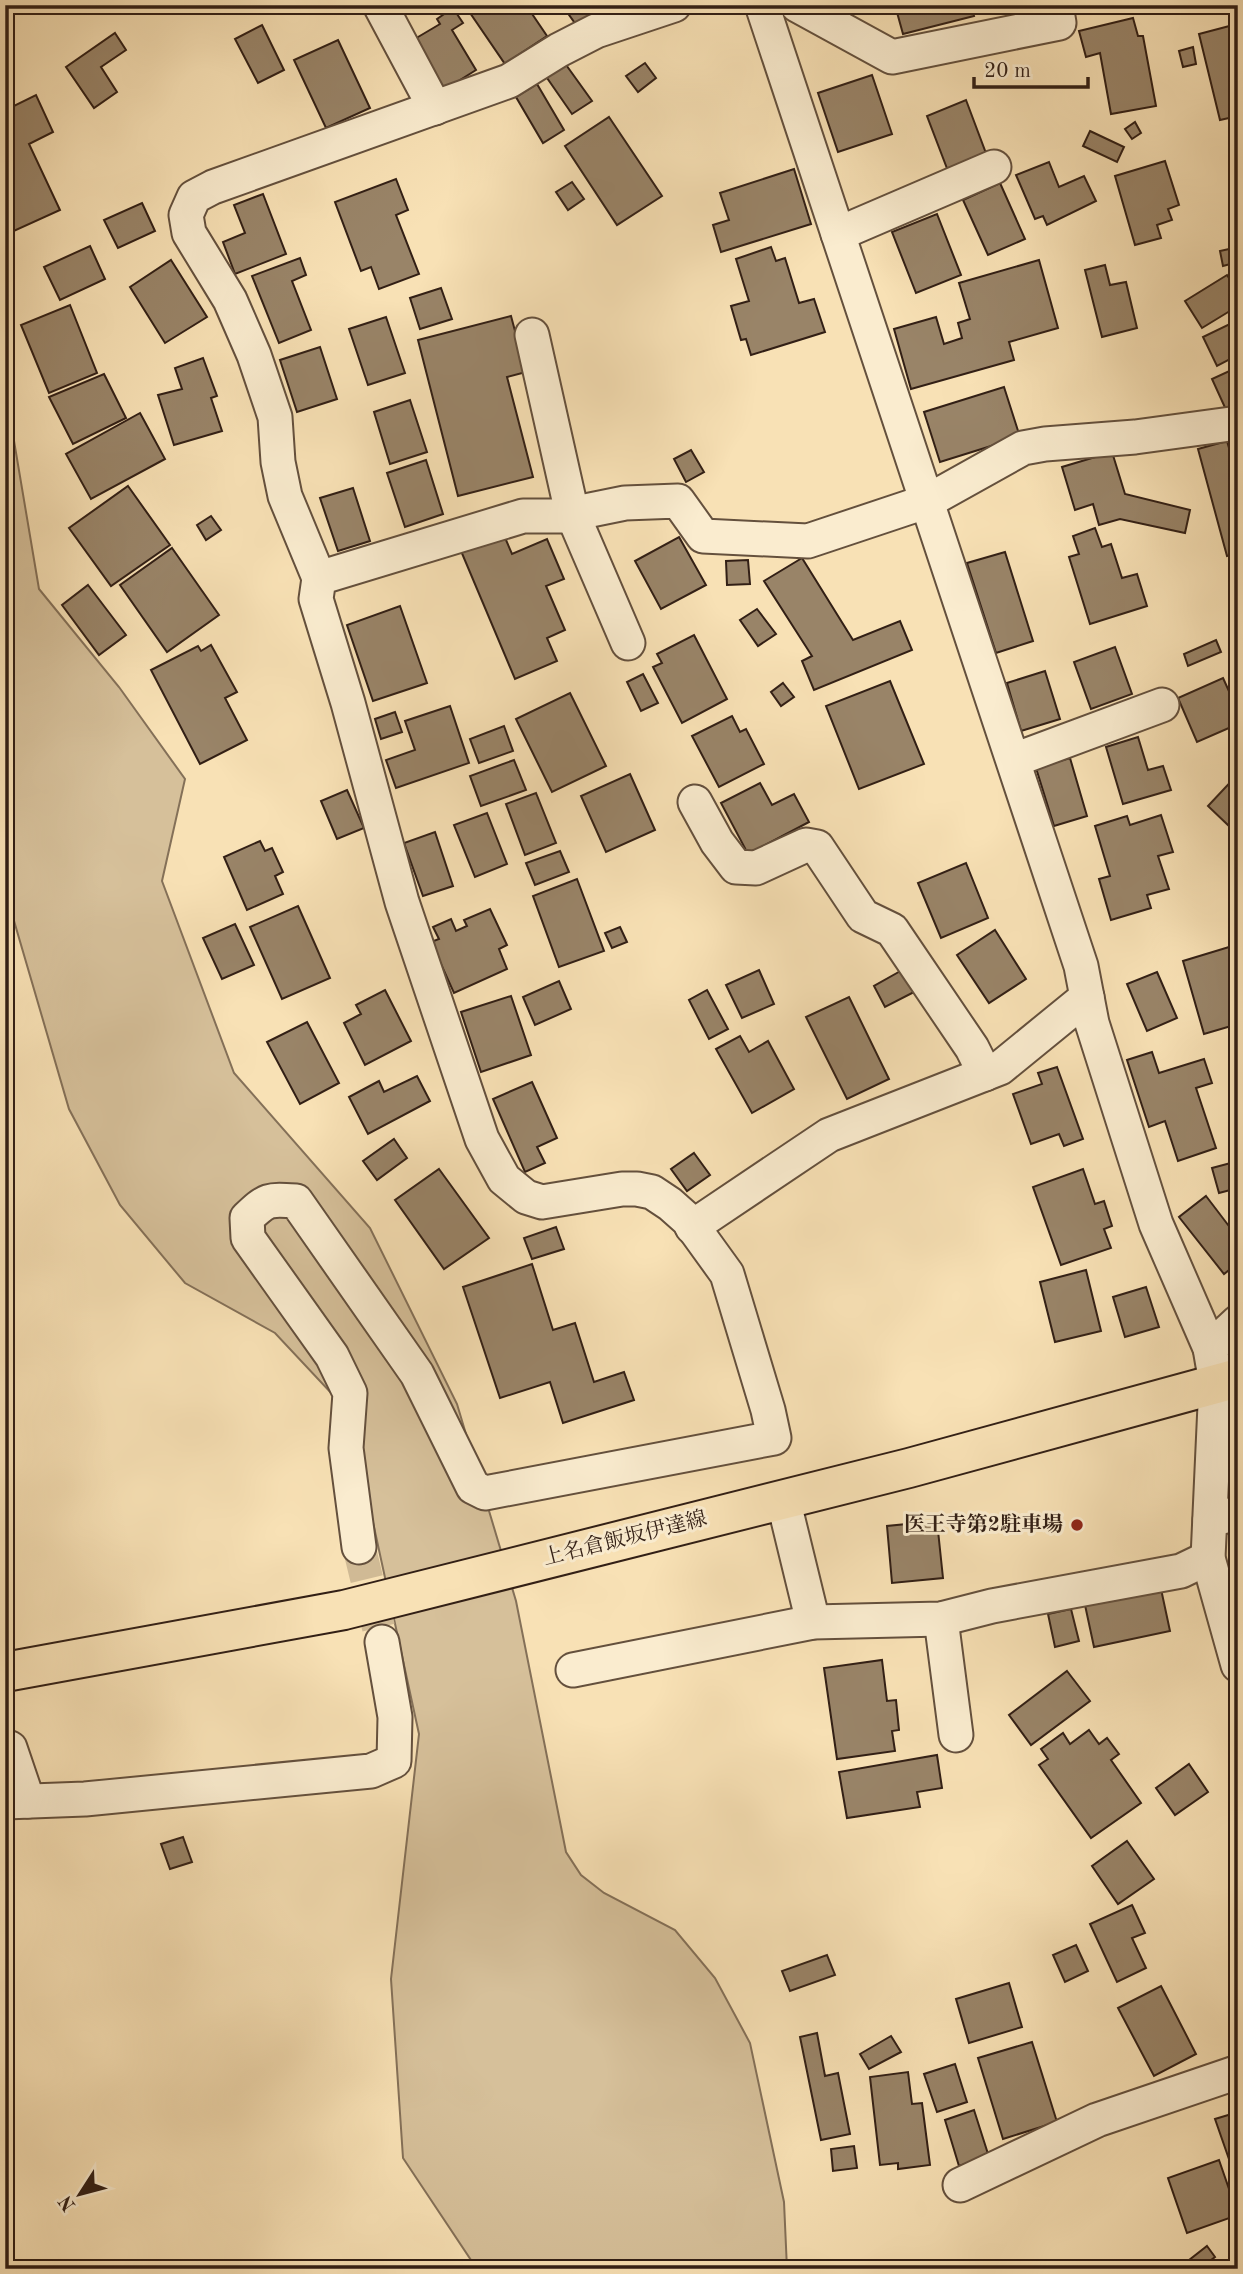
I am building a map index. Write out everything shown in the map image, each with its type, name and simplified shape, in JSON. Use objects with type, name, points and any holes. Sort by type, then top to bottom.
[{"type":"main road","name":"上名倉飯坂伊達線","points":[[5,1672],[344,1610],[909,1468],[1221,1370]]},
{"type":"street","points":[[380,5],[435,108]]},
{"type":"street","points":[[359,1547],[346,1448],[350,1393],[332,1356],[248,1238],[247,1218],[272,1199],[296,1201],[417,1374],[473,1487],[485,1493],[774,1438],[727,1274],[692,1227],[670,1204],[652,1192],[622,1189],[542,1202],[526,1197],[504,1179],[482,1139],[402,902],[348,703],[316,599],[318,578],[285,496],[278,462],[275,417],[254,355],[230,300],[189,233],[186,215],[194,197],[213,187],[509,82],[559,50],[596,31],[674,5]]},
{"type":"street","points":[[762,5],[1081,966],[1096,1036],[1156,1224],[1221,1370]]},
{"type":"street","points":[[797,5],[892,57],[1059,23],[1056,5]]},
{"type":"street","points":[[838,234],[994,167]]},
{"type":"street","points":[[533,335],[572,513],[628,643]]},
{"type":"street","points":[[318,578],[523,516],[572,513],[625,503],[678,501],[703,536],[808,541],[928,501],[1023,448],[1045,443],[1135,437],[1238,423]]},
{"type":"street","points":[[1014,761],[1162,705]]},
{"type":"street","points":[[695,802],[717,842],[736,867],[756,868],[806,845],[817,847],[863,916],[892,930],[972,1048],[985,1074]]},
{"type":"street","points":[[692,1227],[829,1135],[1000,1068],[1087,997]]},
{"type":"street","points":[[1238,1322],[1221,1370],[1224,1516],[1208,1558],[1238,1665]]},
{"type":"street","points":[[783,1499],[813,1622]]},
{"type":"street","points":[[573,1671],[813,1622],[941,1619],[992,1606],[1181,1571],[1208,1558]]},
{"type":"street","points":[[941,1619],[956,1735]]},
{"type":"street","points":[[10,1748],[17,1802],[85,1799],[371,1770],[394,1761],[395,1717],[382,1642]]},
{"type":"street","points":[[960,2185],[1097,2120],[1238,2072]]},
{"type":"shaded area","points":[[5,359],[13,435],[39,589],[119,687],[185,779],[162,881],[234,1073],[370,1228],[457,1404],[516,1601],[566,1852],[581,1875],[604,1893],[675,1930],[715,1978],[750,2043],[784,2202],[787,2269],[482,2269],[471,2260],[403,2158],[391,1979],[419,1734],[349,1412],[275,1333],[185,1283],[120,1205],[69,1109],[5,890]]},
{"type":"building","points":[[526,5],[547,36],[505,64],[466,7]]},
{"type":"building","points":[[562,5],[606,5],[577,26]]},
{"type":"building","points":[[895,5],[971,5],[974,16],[903,34]]},
{"type":"building","points":[[1232,5],[1238,5],[1238,116],[1220,120],[1199,34],[1237,24]]},
{"type":"building","points":[[453,8],[463,23],[452,30],[476,70],[444,90],[413,40],[440,24],[437,19]]},
{"type":"building","points":[[1133,18],[1138,36],[1143,36],[1156,106],[1111,114],[1100,53],[1086,57],[1079,31]]},
{"type":"building","points":[[262,25],[284,70],[258,83],[235,39]]},
{"type":"building","points":[[115,33],[126,50],[101,67],[117,92],[94,108],[66,67]]},
{"type":"building","points":[[338,40],[370,108],[326,128],[294,60]]},
{"type":"building","points":[[1193,47],[1196,64],[1183,67],[1179,51]]},
{"type":"building","points":[[564,62],[592,101],[572,114],[545,75]]},
{"type":"building","points":[[645,63],[656,78],[638,92],[626,76]]},
{"type":"building","points":[[872,75],[892,134],[838,152],[818,93]]},
{"type":"building","points":[[537,84],[564,130],[543,143],[516,97]]},
{"type":"building","points":[[5,93],[12,107],[36,95],[53,132],[29,144],[60,210],[5,235]]},
{"type":"building","points":[[966,100],[987,156],[948,171],[927,116]]},
{"type":"building","points":[[609,117],[662,196],[617,225],[565,146]]},
{"type":"building","points":[[1135,122],[1141,133],[1132,139],[1125,129]]},
{"type":"building","points":[[1238,126],[1238,149],[1233,128]]},
{"type":"building","points":[[1090,131],[1124,147],[1117,162],[1083,146]]},
{"type":"building","points":[[1165,161],[1179,205],[1168,209],[1172,220],[1157,225],[1161,238],[1135,245],[1115,176]]},
{"type":"building","points":[[1049,162],[1059,187],[1084,176],[1096,201],[1047,225],[1043,216],[1035,219],[1016,175]]},
{"type":"building","points":[[794,169],[811,224],[721,252],[713,225],[729,220],[720,193]]},
{"type":"building","points":[[396,179],[408,210],[396,215],[419,274],[379,289],[371,267],[361,271],[335,202]]},
{"type":"building","points":[[572,182],[584,199],[568,210],[556,192]]},
{"type":"building","points":[[1000,183],[1025,239],[988,255],[963,200]]},
{"type":"building","points":[[263,194],[286,254],[235,274],[223,242],[245,233],[234,205]]},
{"type":"building","points":[[142,203],[155,231],[118,248],[104,220]]},
{"type":"building","points":[[937,214],[961,275],[916,293],[892,232]]},
{"type":"building","points":[[90,246],[105,279],[60,300],[44,267]]},
{"type":"building","points":[[771,247],[776,261],[785,258],[799,303],[814,299],[825,332],[751,355],[746,339],[741,340],[731,306],[749,301],[736,259]]},
{"type":"building","points":[[1238,247],[1238,262],[1223,266],[1220,251]]},
{"type":"building","points":[[300,258],[306,275],[292,281],[311,330],[279,343],[252,276]]},
{"type":"building","points":[[171,260],[207,317],[165,343],[130,287]]},
{"type":"building","points":[[1039,260],[1058,328],[1009,342],[1014,360],[911,389],[894,329],[936,317],[944,344],[962,338],[958,323],[970,319],[959,283]]},
{"type":"building","points":[[1105,265],[1110,285],[1126,282],[1137,328],[1102,337],[1085,270]]},
{"type":"building","points":[[1227,275],[1238,292],[1238,306],[1202,328],[1185,301]]},
{"type":"building","points":[[441,288],[452,319],[420,329],[410,298]]},
{"type":"building","points":[[70,305],[97,373],[49,393],[21,325]]},
{"type":"building","points":[[511,316],[526,372],[507,377],[533,477],[458,496],[418,340]]},
{"type":"building","points":[[386,317],[405,373],[368,385],[349,329]]},
{"type":"building","points":[[1238,320],[1238,355],[1217,366],[1203,337]]},
{"type":"building","points":[[320,347],[337,399],[297,412],[280,360]]},
{"type":"building","points":[[203,358],[217,396],[211,398],[222,431],[174,445],[158,395],[182,389],[175,368]]},
{"type":"building","points":[[1238,367],[1238,407],[1227,412],[1212,379]]},
{"type":"building","points":[[104,374],[126,418],[73,444],[49,397]]},
{"type":"building","points":[[1004,387],[1020,437],[940,462],[924,412]]},
{"type":"building","points":[[410,400],[427,452],[390,464],[374,412]]},
{"type":"building","points":[[140,413],[165,459],[91,499],[66,454]]},
{"type":"building","points":[[1227,441],[1238,479],[1238,553],[1227,556],[1198,449]]},
{"type":"building","points":[[691,450],[704,472],[686,482],[674,459]]},
{"type":"building","points":[[1112,452],[1125,494],[1190,510],[1185,533],[1120,519],[1099,525],[1093,504],[1075,510],[1062,467]]},
{"type":"building","points":[[426,460],[443,514],[405,527],[387,473]]},
{"type":"building","points":[[128,486],[170,545],[111,586],[69,528]]},
{"type":"building","points":[[353,488],[370,541],[338,551],[320,498]]},
{"type":"building","points":[[211,516],[221,530],[206,540],[197,525]]},
{"type":"building","points":[[1095,528],[1102,547],[1111,544],[1122,578],[1137,574],[1147,606],[1090,624],[1069,557],[1079,554],[1073,536]]},
{"type":"building","points":[[503,533],[512,554],[547,539],[564,579],[546,586],[565,630],[547,638],[557,661],[515,679],[461,551]]},
{"type":"building","points":[[679,537],[706,585],[661,609],[635,561]]},
{"type":"building","points":[[172,548],[219,615],[167,652],[120,585]]},
{"type":"building","points":[[1005,552],[1033,641],[996,653],[967,563]]},
{"type":"building","points":[[802,558],[853,640],[900,621],[912,650],[814,690],[802,661],[812,656],[764,581]]},
{"type":"building","points":[[748,560],[750,584],[727,585],[726,561]]},
{"type":"building","points":[[88,585],[126,635],[99,655],[62,605]]},
{"type":"building","points":[[400,606],[427,683],[373,701],[347,625]]},
{"type":"building","points":[[757,609],[776,634],[758,646],[740,620]]},
{"type":"building","points":[[694,635],[727,699],[682,723],[653,667],[662,663],[657,654]]},
{"type":"building","points":[[1216,640],[1221,652],[1188,666],[1184,654]]},
{"type":"building","points":[[211,645],[237,692],[225,698],[247,740],[200,764],[151,670],[198,646],[201,651]]},
{"type":"building","points":[[1115,647],[1132,694],[1091,709],[1074,662]]},
{"type":"building","points":[[1045,671],[1060,719],[1021,731],[1007,683]]},
{"type":"building","points":[[643,674],[658,703],[641,711],[627,682]]},
{"type":"building","points":[[1223,678],[1238,711],[1238,724],[1197,742],[1178,698]]},
{"type":"building","points":[[890,681],[924,764],[859,789],[826,706]]},
{"type":"building","points":[[783,683],[794,697],[781,706],[771,692]]},
{"type":"building","points":[[570,693],[606,766],[552,792],[516,719]]},
{"type":"building","points":[[450,706],[469,763],[396,788],[386,760],[415,750],[405,721]]},
{"type":"building","points":[[395,712],[402,732],[381,739],[375,719]]},
{"type":"building","points":[[732,716],[740,732],[746,729],[764,764],[719,787],[692,736]]},
{"type":"building","points":[[504,726],[513,751],[479,763],[470,739]]},
{"type":"building","points":[[1138,737],[1148,770],[1163,766],[1171,790],[1123,804],[1106,747]]},
{"type":"building","points":[[1070,758],[1087,816],[1054,826],[1036,768]]},
{"type":"building","points":[[514,760],[526,790],[481,806],[470,776]]},
{"type":"building","points":[[630,774],[655,830],[606,852],[581,796]]},
{"type":"building","points":[[1238,774],[1238,817],[1229,826],[1208,806]]},
{"type":"building","points":[[760,783],[772,805],[794,794],[809,822],[748,854],[721,803]]},
{"type":"building","points":[[347,790],[364,828],[337,839],[321,801]]},
{"type":"building","points":[[536,793],[556,843],[525,855],[506,804]]},
{"type":"building","points":[[487,813],[507,864],[475,877],[454,825]]},
{"type":"building","points":[[1161,815],[1173,852],[1158,856],[1169,889],[1147,895],[1151,908],[1111,920],[1099,879],[1110,876],[1095,826],[1127,816],[1130,825]]},
{"type":"building","points":[[435,832],[453,886],[423,896],[404,843]]},
{"type":"building","points":[[260,841],[265,851],[272,848],[283,872],[275,876],[283,894],[247,910],[224,857]]},
{"type":"building","points":[[560,851],[569,872],[535,885],[526,863]]},
{"type":"building","points":[[966,863],[988,918],[941,938],[918,883]]},
{"type":"building","points":[[1232,863],[1238,863],[1238,911],[1231,911]]},
{"type":"building","points":[[577,879],[604,951],[559,967],[533,896]]},
{"type":"building","points":[[298,906],[330,978],[282,999],[250,927]]},
{"type":"building","points":[[490,909],[507,945],[499,949],[507,969],[454,993],[431,942],[439,939],[433,927],[451,919],[456,931],[467,926],[464,920]]},
{"type":"building","points":[[235,924],[254,965],[222,979],[203,938]]},
{"type":"building","points":[[620,927],[627,942],[612,948],[605,933]]},
{"type":"building","points":[[995,930],[1026,979],[989,1003],[957,955]]},
{"type":"building","points":[[1229,947],[1238,975],[1238,1024],[1204,1034],[1183,961]]},
{"type":"building","points":[[904,969],[916,991],[885,1007],[874,986]]},
{"type":"building","points":[[759,970],[774,1004],[742,1018],[726,985]]},
{"type":"building","points":[[1157,972],[1177,1018],[1147,1031],[1127,984]]},
{"type":"building","points":[[559,981],[571,1009],[535,1025],[523,997]]},
{"type":"building","points":[[385,990],[411,1041],[365,1065],[344,1023],[361,1014],[356,1005]]},
{"type":"building","points":[[707,990],[728,1029],[709,1039],[689,1000]]},
{"type":"building","points":[[511,996],[531,1055],[481,1072],[461,1012]]},
{"type":"building","points":[[849,997],[889,1079],[847,1099],[806,1017]]},
{"type":"building","points":[[307,1022],[339,1083],[300,1104],[267,1042]]},
{"type":"building","points":[[740,1036],[749,1052],[768,1041],[794,1089],[752,1113],[716,1049]]},
{"type":"building","points":[[1152,1052],[1159,1073],[1204,1059],[1212,1083],[1196,1088],[1216,1148],[1178,1161],[1165,1121],[1149,1127],[1127,1060]]},
{"type":"building","points":[[1057,1067],[1083,1139],[1064,1146],[1059,1134],[1031,1144],[1013,1094],[1042,1084],[1038,1073]]},
{"type":"building","points":[[417,1076],[430,1101],[368,1134],[349,1097],[379,1081],[384,1092]]},
{"type":"building","points":[[532,1082],[557,1138],[537,1147],[545,1163],[525,1172],[493,1099]]},
{"type":"building","points":[[394,1139],[407,1158],[377,1180],[363,1161]]},
{"type":"building","points":[[694,1153],[710,1175],[687,1191],[671,1169]]},
{"type":"building","points":[[1238,1161],[1238,1188],[1219,1193],[1212,1168]]},
{"type":"building","points":[[439,1169],[489,1238],[444,1269],[395,1200]]},
{"type":"building","points":[[1083,1169],[1095,1204],[1104,1201],[1112,1226],[1104,1229],[1111,1248],[1061,1265],[1033,1187]]},
{"type":"building","points":[[1206,1196],[1238,1238],[1238,1263],[1224,1274],[1179,1217]]},
{"type":"building","points":[[556,1227],[564,1249],[532,1259],[524,1238]]},
{"type":"building","points":[[532,1264],[553,1330],[575,1323],[594,1382],[624,1372],[634,1400],[563,1423],[550,1382],[500,1398],[463,1287]]},
{"type":"building","points":[[1086,1270],[1101,1331],[1055,1342],[1040,1282]]},
{"type":"building","points":[[1146,1287],[1159,1327],[1125,1337],[1113,1297]]},
{"type":"building","points":[[937,1521],[943,1578],[892,1583],[887,1526]]},
{"type":"building","points":[[1161,1589],[1170,1631],[1094,1647],[1085,1605]]},
{"type":"building","points":[[1071,1609],[1079,1641],[1055,1647],[1048,1614]]},
{"type":"building","points":[[882,1660],[887,1701],[896,1700],[899,1730],[892,1731],[895,1751],[837,1759],[824,1668]]},
{"type":"building","points":[[1067,1671],[1090,1701],[1031,1745],[1009,1715]]},
{"type":"building","points":[[1089,1730],[1099,1744],[1107,1738],[1119,1754],[1111,1760],[1141,1803],[1091,1838],[1039,1765],[1048,1759],[1041,1749],[1063,1733],[1070,1744]]},
{"type":"building","points":[[937,1755],[942,1788],[917,1792],[920,1807],[847,1818],[839,1772]]},
{"type":"building","points":[[1189,1764],[1208,1792],[1175,1815],[1156,1788]]},
{"type":"building","points":[[183,1837],[192,1862],[170,1869],[161,1844]]},
{"type":"building","points":[[1127,1841],[1154,1879],[1118,1904],[1092,1866]]},
{"type":"building","points":[[1132,1905],[1145,1933],[1132,1938],[1146,1968],[1117,1982],[1090,1924]]},
{"type":"building","points":[[1076,1945],[1088,1971],[1065,1982],[1053,1955]]},
{"type":"building","points":[[827,1955],[835,1975],[790,1991],[782,1971]]},
{"type":"building","points":[[1009,1983],[1022,2027],[969,2043],[956,1999]]},
{"type":"building","points":[[1161,1986],[1196,2054],[1154,2076],[1118,2008]]},
{"type":"building","points":[[817,2033],[825,2076],[838,2073],[850,2134],[821,2140],[800,2037]]},
{"type":"building","points":[[891,2036],[901,2052],[869,2069],[860,2054]]},
{"type":"building","points":[[1032,2042],[1057,2122],[1003,2139],[978,2058]]},
{"type":"building","points":[[955,2064],[967,2102],[937,2112],[924,2074]]},
{"type":"building","points":[[908,2072],[912,2104],[922,2103],[930,2165],[898,2169],[898,2163],[880,2165],[870,2077]]},
{"type":"building","points":[[974,2110],[989,2157],[959,2166],[945,2120]]},
{"type":"building","points":[[1238,2112],[1238,2185],[1215,2119]]},
{"type":"building","points":[[854,2146],[857,2168],[833,2171],[831,2149]]},
{"type":"building","points":[[1219,2160],[1238,2215],[1187,2233],[1168,2178]]},
{"type":"building","points":[[1207,2246],[1215,2257],[1199,2269],[1187,2269],[1184,2264]]},
{"type":"tunnel","points":[[359,1547],[382,1642]]},
{"type":"place","name":"医王寺第2駐車場","points":[[1077,1525]]}]
